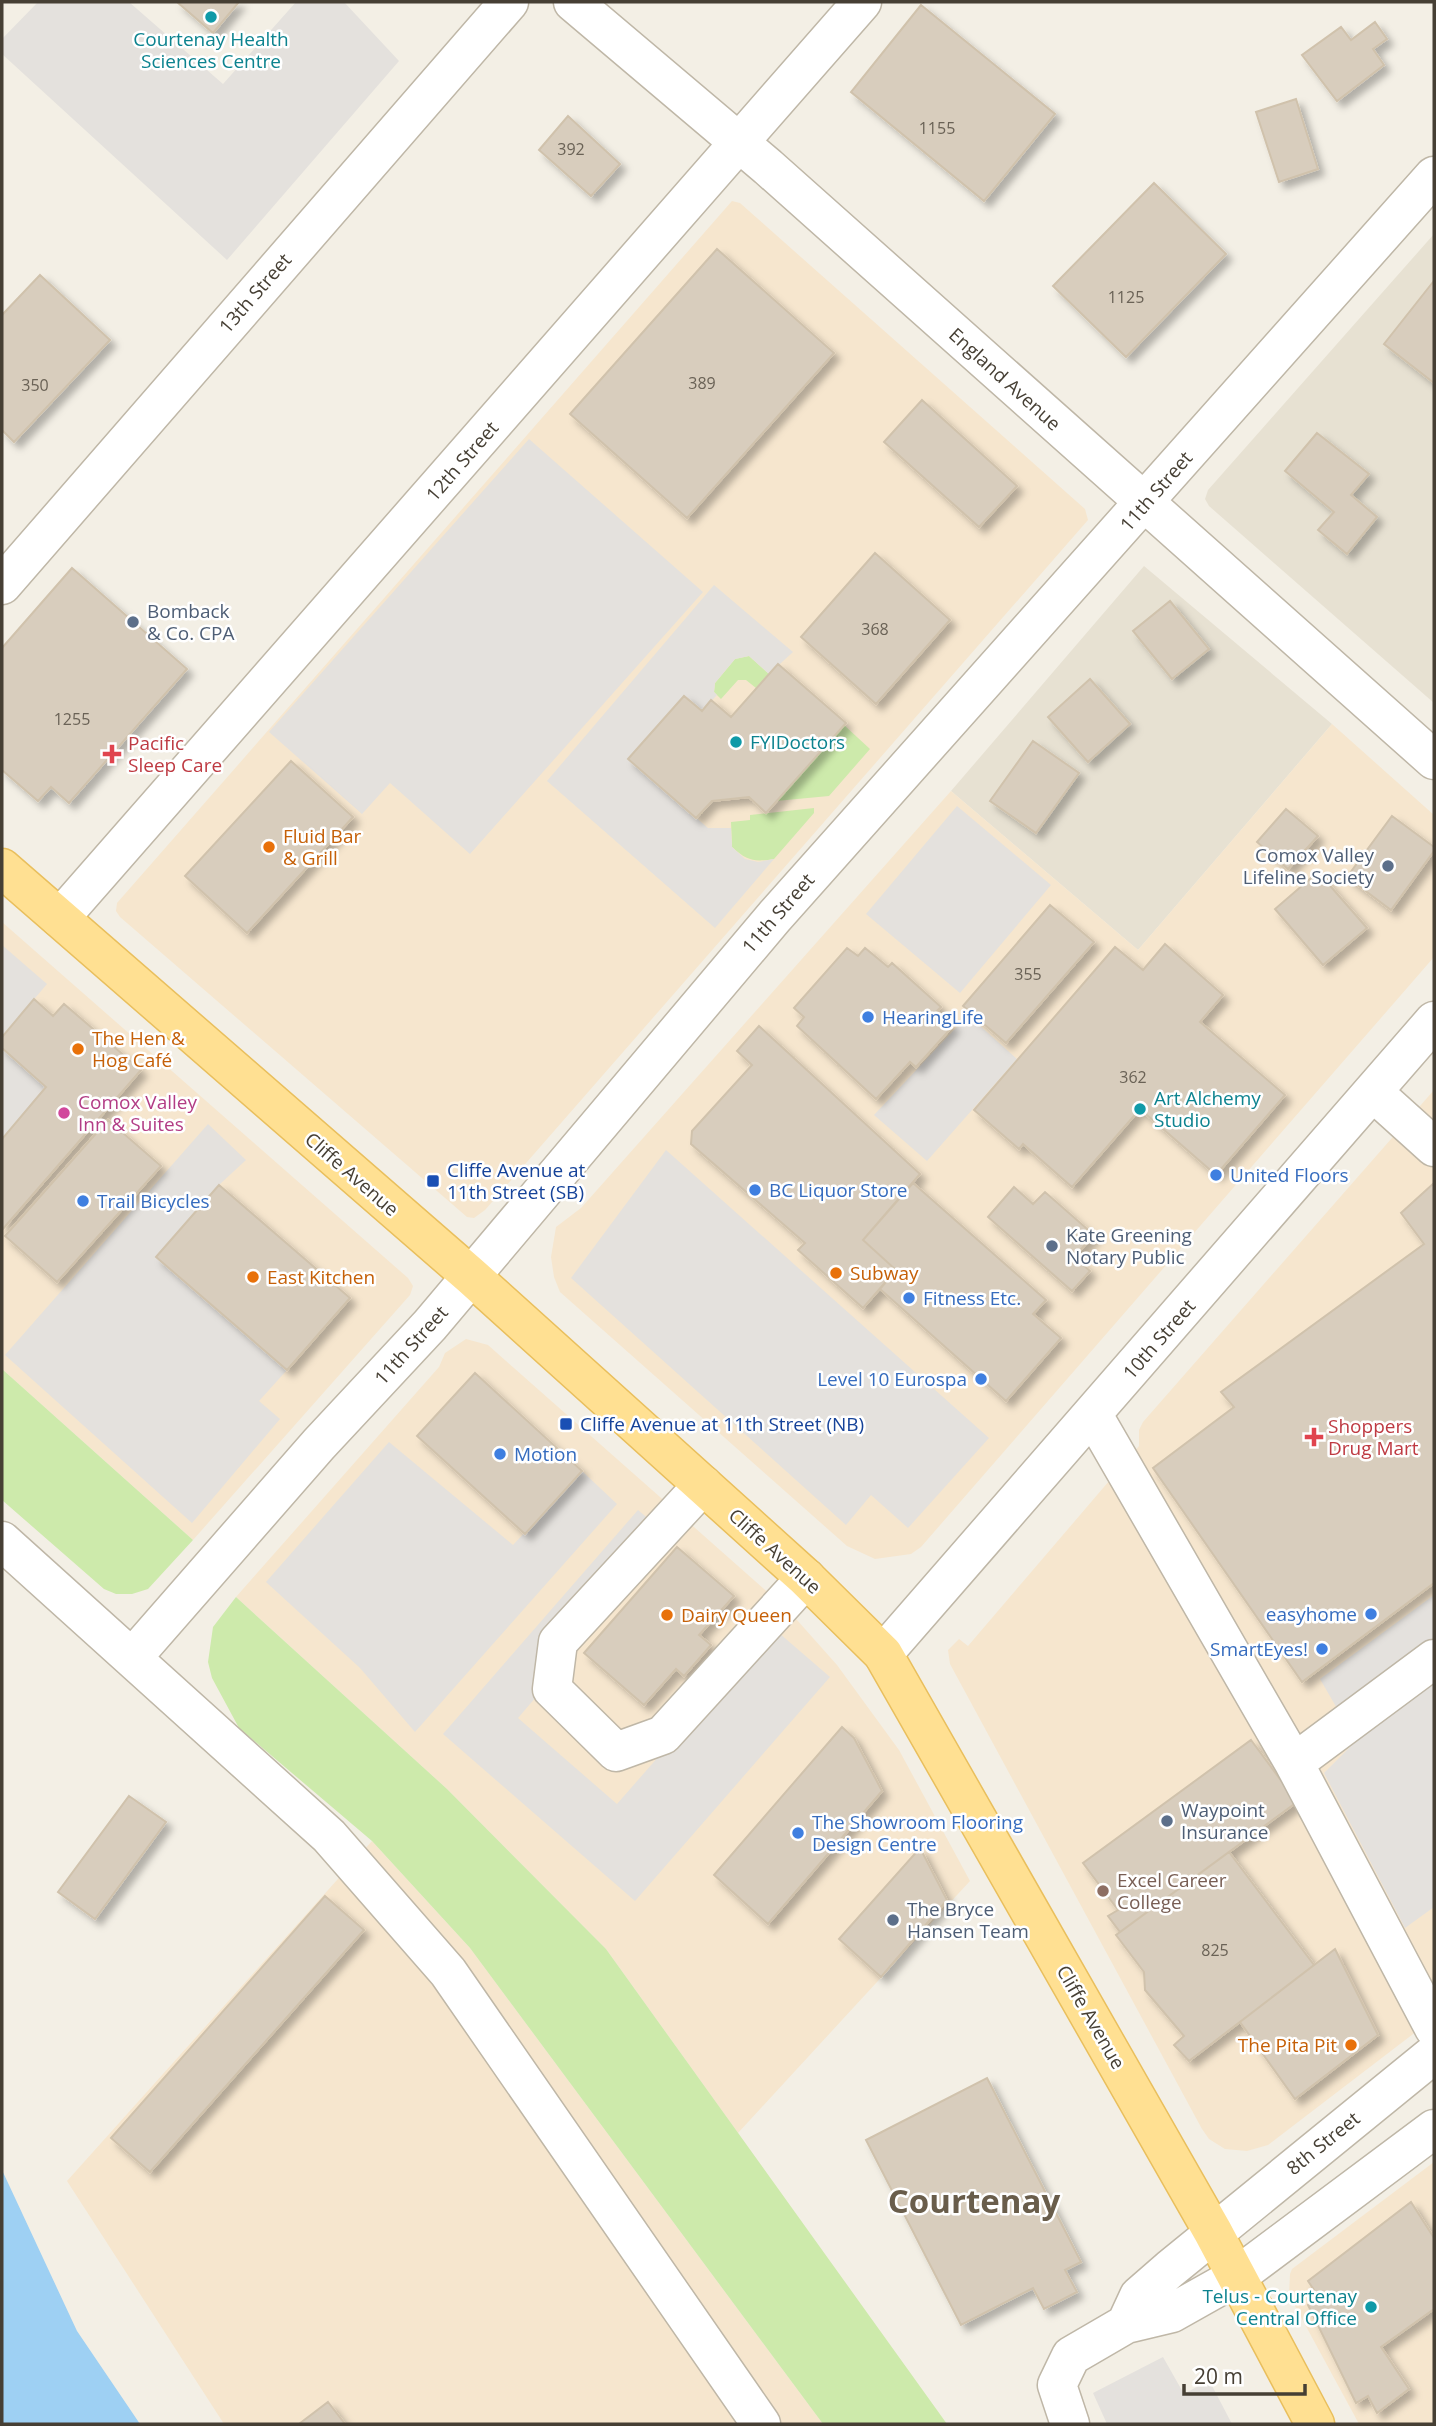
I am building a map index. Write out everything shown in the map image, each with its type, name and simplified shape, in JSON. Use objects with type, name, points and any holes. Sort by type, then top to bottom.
[{"type":"main road","name":"Cliffe Avenue","points":[[2,868],[471,1276],[806,1577],[883,1654],[1213,2232],[1315,2424]]},
{"type":"street","name":"13th Street","points":[[2,585],[509,2]]},
{"type":"street","name":"England Avenue","points":[[573,2],[741,143],[1434,760]]},
{"type":"street","name":"12th Street","points":[[60,918],[862,2]]},
{"type":"street","name":"11th Street","points":[[132,1658],[319,1444],[471,1276],[752,943],[1145,505],[1434,176]]},
{"type":"street","name":"10th Street","points":[[883,1654],[1434,1021]]},
{"type":"street","points":[[1373,1092],[1434,1147]]},
{"type":"street","points":[[1093,1415],[1294,1763],[1434,2028]]},
{"type":"street","points":[[703,1485],[558,1642],[552,1689],[616,1752],[663,1735],[806,1577]]},
{"type":"street","points":[[2,1541],[328,1836],[448,1972],[761,2424]]},
{"type":"street","points":[[1294,1763],[1434,1659]]},
{"type":"street","name":"8th Street","points":[[1126,2324],[1139,2296],[1213,2232],[1434,2054]]},
{"type":"street","points":[[1070,2424],[1057,2385],[1071,2356],[1126,2324],[1172,2313],[1236,2277],[1430,2140]]},
{"type":"shaded area","points":[[38,2],[129,2],[223,84],[296,2],[344,2],[399,61],[227,260],[2,54],[2,39]]},
{"type":"shaded area","points":[[732,201],[740,203],[1085,509],[1088,520],[485,1210],[474,1218],[467,1217],[120,917],[116,911],[117,903]]},
{"type":"shaded area","points":[[1434,234],[1434,703],[1209,506],[1205,499],[1208,490]]},
{"type":"shaded area","points":[[529,439],[703,592],[470,854],[390,783],[362,814],[269,732]]},
{"type":"shaded area","points":[[1144,566],[1332,724],[1138,950],[951,791]]},
{"type":"shaded area","points":[[714,585],[793,652],[769,674],[749,656],[735,659],[715,683],[714,692],[717,695],[702,711],[684,696],[628,759],[708,828],[731,828],[732,847],[745,859],[758,862],[774,859],[715,928],[547,781]]},
{"type":"shaded area","points":[[1332,724],[1434,815],[1434,957],[921,1547],[911,1554],[875,1559],[847,1546],[560,1292],[551,1257],[556,1227],[581,1208],[951,791],[1138,950]]},
{"type":"shaded area","points":[[957,806],[1051,885],[960,993],[866,914]]},
{"type":"shaded area","points":[[2,922],[408,1278],[413,1286],[410,1295],[193,1540],[2,1369]]},
{"type":"shaded area","points":[[2,945],[47,984],[2,1037]]},
{"type":"shaded area","points":[[968,1015],[1017,1059],[927,1161],[874,1115]]},
{"type":"shaded area","points":[[2,1048],[46,1087],[2,1139]]},
{"type":"shaded area","points":[[1434,1090],[1434,2018],[1268,2145],[1247,2151],[1225,2149],[1209,2139],[1202,2129],[950,1664],[948,1650],[959,1639],[968,1646],[1139,1446],[1139,1430],[1143,1422]]},
{"type":"shaded area","points":[[208,1124],[246,1160],[219,1185],[156,1257],[287,1370],[259,1401],[280,1419],[192,1523],[5,1355]]},
{"type":"shaded area","points":[[666,1150],[989,1438],[908,1528],[871,1495],[846,1525],[571,1278]]},
{"type":"shaded area","points":[[466,1339],[488,1345],[789,1611],[837,1665],[899,1750],[970,1881],[738,2133],[606,1949],[447,1789],[236,1597],[439,1367],[445,1353]]},
{"type":"shaded area","points":[[389,1442],[513,1545],[582,1471],[617,1504],[415,1732],[360,1668],[266,1582]]},
{"type":"shaded area","points":[[638,1510],[672,1539],[518,1718],[617,1804],[772,1627],[830,1677],[635,1901],[443,1734]]},
{"type":"shaded area","points":[[1434,1595],[1434,1907],[1405,1928],[1324,1773],[1356,1741],[1320,1679]]},
{"type":"shaded area","points":[[372,1841],[470,1948],[823,2424],[224,2424],[67,2181]]},
{"type":"shaded area","points":[[1434,2162],[1434,2424],[1359,2424],[1289,2295],[1290,2274],[1292,2269]]},
{"type":"shaded area","points":[[1163,2357],[1184,2394],[1209,2380],[1232,2424],[1107,2424],[1093,2393]]},
{"type":"green space","points":[[749,656],[769,674],[756,688],[746,680],[738,680],[721,699],[714,692],[715,683],[735,659]]},
{"type":"green space","points":[[844,725],[870,749],[829,796],[776,801]]},
{"type":"green space","points":[[814,808],[814,813],[774,859],[751,859],[732,847],[731,822],[750,820],[750,815]]},
{"type":"green space","points":[[2,1369],[193,1540],[148,1589],[132,1594],[116,1594],[104,1589],[2,1500]]},
{"type":"green space","points":[[236,1597],[447,1789],[606,1949],[947,2424],[823,2424],[470,1948],[372,1841],[239,1728],[212,1678],[208,1662],[213,1627]]},
{"type":"water","points":[[2,2170],[77,2331],[140,2424],[2,2424]]},
{"type":"building","name":"Courtenay Health Sciences Centre","points":[[177,2],[239,2],[213,33]]},
{"type":"building","points":[[921,5],[1055,114],[984,201],[851,92]]},
{"type":"building","points":[[1375,22],[1387,39],[1373,49],[1384,65],[1337,101],[1302,55],[1341,27],[1351,40]]},
{"type":"building","points":[[1296,99],[1318,169],[1279,182],[1256,112]]},
{"type":"building","points":[[568,116],[620,164],[591,196],[539,150]]},
{"type":"building","points":[[1154,183],[1226,254],[1126,357],[1053,286]]},
{"type":"building","points":[[717,249],[834,353],[687,518],[570,414]]},
{"type":"building","points":[[40,275],[110,340],[14,442],[2,430],[2,315]]},
{"type":"building","points":[[1433,282],[1434,284],[1434,383],[1384,344]]},
{"type":"building","points":[[922,400],[1017,486],[979,527],[884,442]]},
{"type":"building","points":[[1317,433],[1369,474],[1351,495],[1377,517],[1347,554],[1318,530],[1334,512],[1285,471]]},
{"type":"building","points":[[875,553],[950,620],[876,704],[801,637]]},
{"type":"building","points":[[72,568],[187,669],[69,803],[51,787],[38,801],[2,770],[2,648]]},
{"type":"building","points":[[1170,601],[1209,649],[1172,679],[1133,631]]},
{"type":"building","name":"FYIDoctors","points":[[778,664],[846,723],[766,813],[749,797],[712,801],[696,818],[628,759],[684,696],[702,711],[711,700],[731,717]]},
{"type":"building","points":[[1090,679],[1130,724],[1088,762],[1048,717]]},
{"type":"building","points":[[1033,741],[1079,773],[1036,833],[990,801]]},
{"type":"building","name":"Fluid Bar & Grill","points":[[291,761],[353,817],[247,933],[185,876]]},
{"type":"building","points":[[1286,809],[1318,836],[1288,869],[1257,842]]},
{"type":"building","points":[[1392,816],[1434,847],[1434,851],[1391,910],[1347,877]]},
{"type":"building","points":[[1318,872],[1367,928],[1323,965],[1275,909]]},
{"type":"building","points":[[1050,905],[1094,942],[1006,1043],[963,1006]]},
{"type":"building","points":[[1165,944],[1223,995],[1200,1022],[1285,1095],[1216,1175],[1140,1109],[1072,1187],[1023,1144],[1019,1149],[974,1110],[1115,947],[1143,970]]},
{"type":"building","points":[[847,948],[858,956],[865,948],[888,967],[892,963],[941,1007],[937,1011],[953,1026],[916,1067],[910,1062],[876,1099],[797,1026],[804,1017],[794,1008]]},
{"type":"building","name":"Comox Valley Inn & Suites","points":[[34,999],[53,1016],[64,1004],[141,1070],[2,1230],[2,1139],[46,1087],[2,1048],[2,1037]]},
{"type":"building","points":[[759,1026],[920,1174],[863,1240],[896,1270],[863,1308],[798,1250],[805,1243],[691,1144],[692,1131],[752,1065],[737,1051]]},
{"type":"building","name":"Trail Bicycles","points":[[108,1120],[161,1166],[57,1282],[5,1236]]},
{"type":"building","points":[[913,1183],[1046,1300],[1033,1314],[1061,1338],[1006,1401],[880,1289],[896,1270],[863,1240]]},
{"type":"building","name":"Shoppers Drug Mart","points":[[1434,1183],[1434,1583],[1302,1682],[1153,1468],[1234,1407],[1221,1392],[1424,1244],[1401,1213]]},
{"type":"building","name":"East Kitchen","points":[[219,1185],[350,1298],[287,1370],[156,1257]]},
{"type":"building","name":"Kate Greening Notary Public","points":[[1014,1187],[1033,1204],[1045,1192],[1094,1235],[1074,1257],[1090,1271],[1072,1291],[988,1217]]},
{"type":"building","name":"Motion","points":[[475,1373],[582,1471],[525,1534],[417,1436]]},
{"type":"building","name":"Dairy Queen","points":[[677,1547],[734,1596],[699,1635],[711,1645],[684,1676],[676,1669],[644,1705],[584,1653]]},
{"type":"building","name":"The Showroom Flooring Design Centre","points":[[842,1727],[854,1738],[882,1791],[768,1924],[714,1875]]},
{"type":"building","points":[[1251,1740],[1297,1802],[1120,1932],[1108,1916],[1118,1910],[1083,1863]]},
{"type":"building","points":[[129,1796],[166,1822],[95,1919],[58,1892]]},
{"type":"building","name":"The Bryce Hansen Team","points":[[920,1848],[947,1900],[881,1977],[839,1939]]},
{"type":"building","points":[[1229,1852],[1314,1965],[1189,2061],[1174,2045],[1184,2036],[1145,1990],[1144,1972],[1116,1935]]},
{"type":"building","points":[[325,1896],[364,1930],[150,2172],[111,2138]]},
{"type":"building","points":[[1335,1949],[1378,2035],[1295,2099],[1240,2022]]},
{"type":"building","points":[[987,2078],[1081,2262],[1065,2270],[1077,2292],[1044,2309],[1033,2288],[961,2325],[866,2140]]},
{"type":"building","name":"Telus - Courtenay Central Office","points":[[1411,2202],[1434,2238],[1434,2309],[1381,2347],[1409,2389],[1377,2413],[1368,2396],[1356,2403],[1308,2305],[1318,2296],[1308,2281]]},
{"type":"building","points":[[328,2402],[345,2424],[299,2424]]},
{"type":"place","name":"Courtenay Health Sciences Centre","points":[[211,17]]},
{"type":"place","name":"Bomback & Co. CPA","points":[[133,622]]},
{"type":"place","name":"FYIDoctors","points":[[736,742]]},
{"type":"place","name":"Pacific Sleep Care","points":[[112,754]]},
{"type":"place","name":"Fluid Bar & Grill","points":[[269,847]]},
{"type":"place","name":"Comox Valley Lifeline Society","points":[[1388,866]]},
{"type":"place","name":"HearingLife","points":[[868,1017]]},
{"type":"place","name":"The Hen & Hog Café","points":[[78,1049]]},
{"type":"place","name":"Art Alchemy Studio","points":[[1140,1109]]},
{"type":"place","name":"Comox Valley Inn & Suites","points":[[64,1113]]},
{"type":"place","name":"United Floors","points":[[1216,1175]]},
{"type":"place","name":"Cliffe Avenue at 11th Street (SB)","points":[[433,1181]]},
{"type":"place","name":"BC Liquor Store","points":[[755,1190]]},
{"type":"place","name":"Trail Bicycles","points":[[83,1201]]},
{"type":"place","name":"Kate Greening Notary Public","points":[[1052,1246]]},
{"type":"place","name":"Subway","points":[[836,1273]]},
{"type":"place","name":"East Kitchen","points":[[253,1277]]},
{"type":"place","name":"Fitness Etc.","points":[[909,1298]]},
{"type":"place","name":"Level 10 Eurospa","points":[[981,1379]]},
{"type":"place","name":"Cliffe Avenue at 11th Street (NB)","points":[[566,1424]]},
{"type":"place","name":"Shoppers Drug Mart","points":[[1314,1437]]},
{"type":"place","name":"Motion","points":[[500,1454]]},
{"type":"place","name":"easyhome","points":[[1371,1614]]},
{"type":"place","name":"Dairy Queen","points":[[667,1615]]},
{"type":"place","name":"SmartEyes!","points":[[1322,1649]]},
{"type":"place","name":"Waypoint Insurance","points":[[1167,1821]]},
{"type":"place","name":"The Showroom Flooring Design Centre","points":[[798,1833]]},
{"type":"place","name":"Excel Career College","points":[[1103,1891]]},
{"type":"place","name":"The Bryce Hansen Team","points":[[893,1920]]},
{"type":"place","name":"The Pita Pit","points":[[1351,2045]]},
{"type":"place","name":"Telus - Courtenay Central Office","points":[[1371,2307]]},
{"type":"district","name":"Courtenay","points":[[974,2201]]}]
